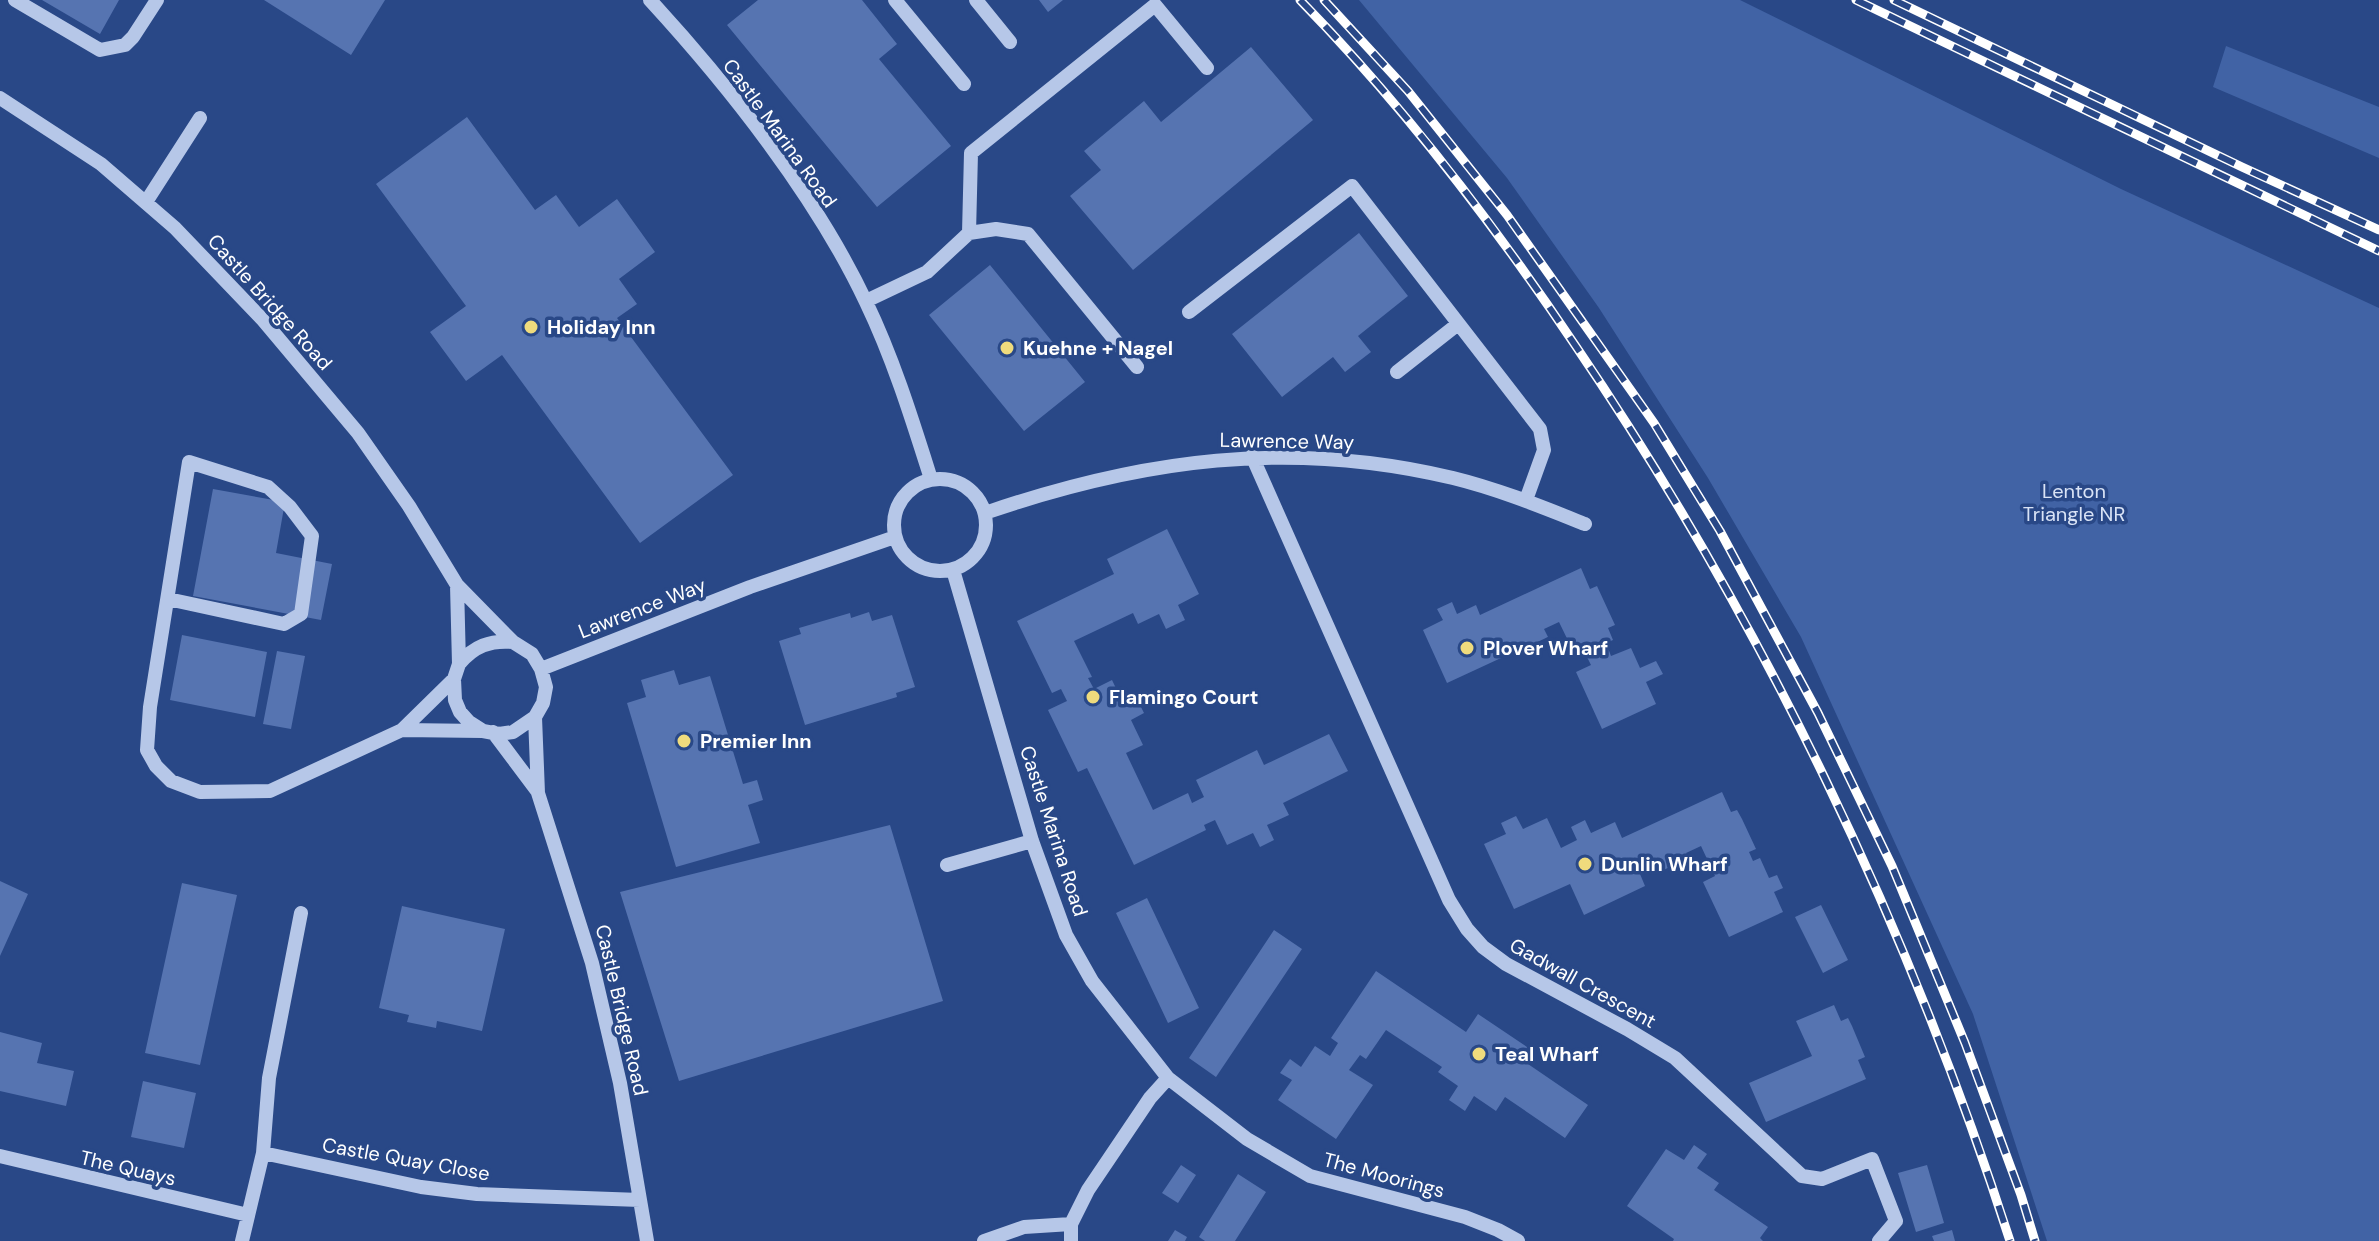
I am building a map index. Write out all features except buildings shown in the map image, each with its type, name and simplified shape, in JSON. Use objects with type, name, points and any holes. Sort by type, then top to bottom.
[{"type":"street","points":[[15,0],[100,50],[125,45],[152,4]]},
{"type":"street","name":"Castle Marina Road","points":[[650,0],[732,97],[806,194],[866,301],[905,398],[931,479]]},
{"type":"street","points":[[895,0],[964,84]]},
{"type":"street","points":[[976,0],[1010,42]]},
{"type":"street","points":[[969,233],[971,153],[1155,5],[1207,68]]},
{"type":"street","name":"Castle Bridge Road","points":[[0,98],[101,164],[175,228],[263,320],[358,433],[409,506],[457,585],[513,642],[532,654],[541,669],[546,687],[543,703],[535,717],[538,793],[592,963],[620,1083],[647,1241]]},
{"type":"street","points":[[146,202],[200,118]]},
{"type":"street","points":[[1189,312],[1352,186],[1540,429],[1544,450],[1526,500]]},
{"type":"street","points":[[866,301],[927,272],[969,233],[996,229],[1028,234],[1137,367]]},
{"type":"street","points":[[1397,372],[1458,324]]},
{"type":"street","name":"Lawrence Way","points":[[985,513],[1100,479],[1179,463],[1252,456],[1365,462],[1454,478],[1526,500],[1585,524]]},
{"type":"street","name":"Gadwall Crescent","points":[[1252,456],[1449,900],[1467,929],[1483,947],[1506,964],[1675,1058],[1802,1176],[1822,1179],[1872,1159],[1896,1221],[1879,1241]]},
{"type":"street","points":[[168,599],[284,624],[301,614],[312,536],[290,507],[268,487],[189,462],[150,707],[147,750],[156,766],[171,781],[200,792],[270,791],[402,730],[454,679]]},
{"type":"street","points":[[931,479],[959,482],[973,492],[985,513],[987,524],[984,540],[976,554],[953,570],[940,572],[924,569],[900,549],[895,537],[894,516],[900,501],[910,489],[931,479]]},
{"type":"street","name":"Lawrence Way","points":[[541,669],[750,587],[895,537]]},
{"type":"street","name":"Castle Marina Road","points":[[953,570],[1032,841],[1066,935],[1092,981],[1168,1078]]},
{"type":"street","name":"Castle Bridge Road","points":[[457,585],[459,664],[453,690],[460,712],[469,722],[488,732],[538,793]]},
{"type":"street","points":[[459,664],[470,651],[490,641],[513,642]]},
{"type":"street","points":[[402,730],[513,732],[535,717]]},
{"type":"street","points":[[947,865],[1032,841]]},
{"type":"street","points":[[242,1241],[263,1153],[269,1078],[301,913]]},
{"type":"street","points":[[1071,1241],[1071,1224],[1088,1190],[1150,1098],[1168,1078]]},
{"type":"street","name":"The Moorings","points":[[1168,1078],[1247,1139],[1310,1176],[1465,1217],[1518,1241]]},
{"type":"street","name":"Castle Quay Close","points":[[263,1153],[421,1187],[477,1194],[640,1200]]},
{"type":"street","name":"The Quays","points":[[0,1156],[248,1215]]},
{"type":"street","points":[[984,1241],[1024,1227],[1071,1224]]},
{"type":"green space","name":"Lenton Triangle NR","points":[[1359,0],[1740,0],[2121,189],[2379,308],[2379,1241],[2047,1241],[1973,1014],[1801,637],[1708,478],[1599,308],[1507,178]]},
{"type":"green space","points":[[2226,46],[2379,107],[2379,158],[2213,87]]},
{"type":"railway","points":[[1300,0],[1411,123],[1512,254],[1643,449],[1708,556],[1824,777],[1877,891],[1970,1123],[2010,1241]]},
{"type":"railway","points":[[1324,0],[1408,91],[1507,215],[1654,423],[1720,531],[1818,713],[1892,866],[1965,1043],[2035,1241]]},
{"type":"railway","points":[[1856,0],[2379,251]]},
{"type":"railway","points":[[1894,0],[2379,230]]},
{"type":"place","name":"Holiday Inn","points":[[531,327]]},
{"type":"place","name":"Kuehne + Nagel","points":[[1007,348]]},
{"type":"place","name":"Plover Wharf","points":[[1467,648]]},
{"type":"place","name":"Flamingo Court","points":[[1093,697]]},
{"type":"place","name":"Premier Inn","points":[[684,741]]},
{"type":"place","name":"Dunlin Wharf","points":[[1585,864]]},
{"type":"place","name":"Teal Wharf","points":[[1479,1054]]}]
